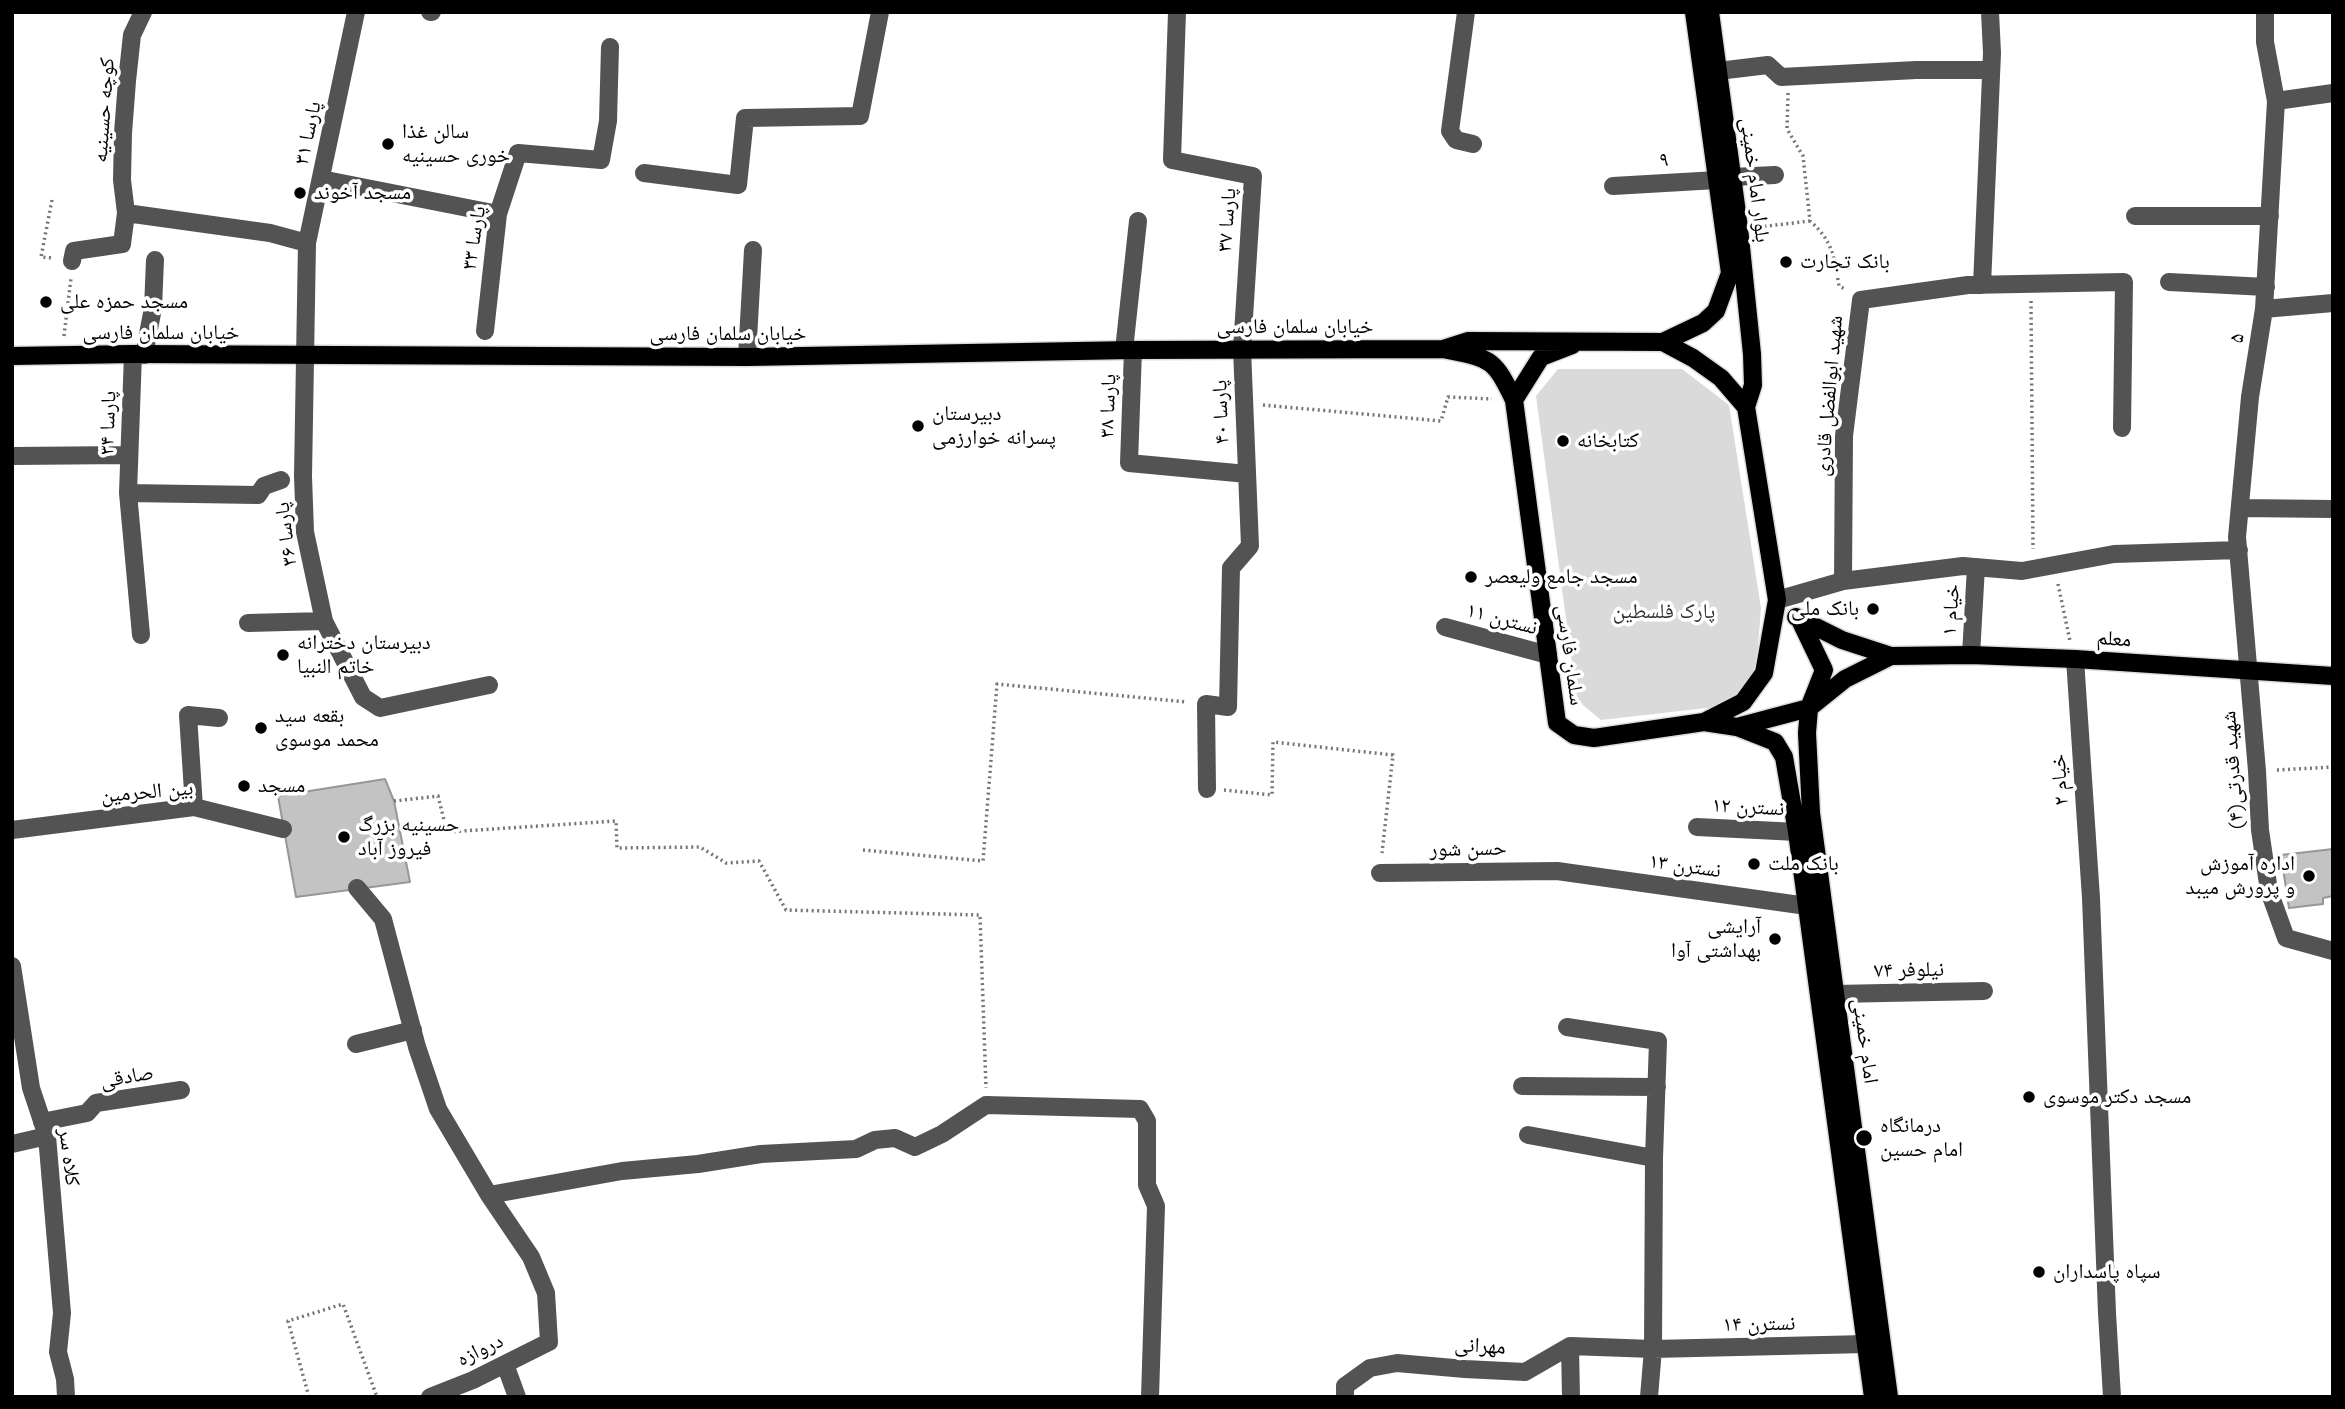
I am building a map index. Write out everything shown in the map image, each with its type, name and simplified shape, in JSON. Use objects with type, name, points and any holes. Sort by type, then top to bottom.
[{"type":"main road","name":"بلوار امام خمینی","points":[[1694,12],[1725,179],[1739,228],[1752,354],[1753,385],[1746,407]]},
{"type":"main road","name":"بلوار امام خمینی","points":[[1663,342],[1703,323],[1716,311],[1730,273],[1718,71],[1710,12]]},
{"type":"main road","points":[[1443,349],[1468,341],[1663,342],[1693,358],[1721,378],[1746,407],[1777,600],[1764,673],[1743,702],[1704,722]]},
{"type":"main road","points":[[1514,400],[1541,357],[1584,341]]},
{"type":"main road","name":"خیابان سلمان فارسی","points":[[12,356],[747,357],[1128,350],[1443,349]]},
{"type":"main road","points":[[1443,349],[1492,362],[1501,373],[1514,400]]},
{"type":"main road","name":"سلمان فارسی","points":[[1514,400],[1557,723],[1574,735],[1594,738],[1704,722]]},
{"type":"main road","points":[[1777,600],[1800,620],[1842,640],[1891,656]]},
{"type":"main road","name":"امام خمینی","points":[[1800,620],[1824,670],[1809,709],[1807,733],[1811,813],[1889,1397]]},
{"type":"main road","name":"معلم","points":[[1891,656],[1970,655],[2075,659],[2333,676]]},
{"type":"main road","points":[[1704,722],[1737,727],[1809,709],[1845,679],[1891,656]]},
{"type":"main road","name":"امام خمینی","points":[[1737,727],[1775,743],[1784,757],[1797,832],[1873,1397]]},
{"type":"street","name":"کوچه حسینیه","points":[[126,213],[122,180],[123,133],[132,35],[143,12]]},
{"type":"street","name":"پارسا ۳۱","points":[[305,355],[307,243],[356,12]]},
{"type":"street","points":[[644,173],[738,185],[745,118],[860,116],[880,12]]},
{"type":"street","name":"پارسا ۳۷","points":[[1177,12],[1172,160],[1253,177],[1242,349]]},
{"type":"street","points":[[1466,12],[1450,131],[1456,140],[1473,144]]},
{"type":"street","points":[[1982,285],[1992,70],[1990,12]]},
{"type":"street","name":"۵","points":[[2249,672],[2237,537],[2250,397],[2264,310],[2270,216],[2276,101],[2265,42],[2265,12]]},
{"type":"street","name":"پارسا ۳۳","points":[[485,331],[498,214],[518,153],[601,160],[608,121],[610,47]]},
{"type":"street","points":[[1718,71],[1768,65],[1782,77],[1916,70],[1992,70]]},
{"type":"street","points":[[2276,101],[2333,93]]},
{"type":"street","name":"۹","points":[[1613,186],[1775,175]]},
{"type":"street","points":[[321,179],[498,214]]},
{"type":"street","points":[[72,261],[74,251],[122,244],[126,213],[270,233],[307,243]]},
{"type":"street","points":[[2135,216],[2270,216]]},
{"type":"street","name":"پارسا ۳۸","points":[[1138,221],[1128,350],[1129,463],[1247,474]]},
{"type":"street","points":[[747,357],[753,250]]},
{"type":"street","name":"پارسا ۳۴","points":[[141,635],[128,493],[129,455],[139,355],[153,308],[155,260]]},
{"type":"street","points":[[1861,300],[1968,285],[2124,282],[2122,428]]},
{"type":"street","points":[[2169,282],[2266,287]]},
{"type":"street","name":"شهید ابوالفضل قادری","points":[[1843,581],[1844,436],[1861,300]]},
{"type":"street","points":[[2264,310],[2333,303]]},
{"type":"street","name":"پارسا ۴۰","points":[[1206,704],[1228,707],[1231,568],[1250,546],[1242,349]]},
{"type":"street","name":"پارسا ۳۶","points":[[305,355],[305,532],[324,621],[363,697],[380,708],[489,685]]},
{"type":"street","points":[[12,456],[129,455]]},
{"type":"street","points":[[128,493],[258,495],[264,486],[281,480]]},
{"type":"street","points":[[2240,508],[2333,509]]},
{"type":"street","points":[[1777,600],[1843,581],[1964,566],[2022,570],[2114,554],[2239,550]]},
{"type":"street","name":"خیام ۱","points":[[1970,655],[1976,567]]},
{"type":"street","points":[[248,623],[324,621]]},
{"type":"street","name":"نسترن ۱۱","points":[[1445,627],[1548,655]]},
{"type":"street","name":"خیام ۲","points":[[2075,659],[2091,898],[2112,1397]]},
{"type":"street","name":"شهید قدرتی(۴)","points":[[2249,672],[2260,830],[2269,891],[2286,938],[2333,951]]},
{"type":"street","points":[[1206,704],[1207,789]]},
{"type":"street","points":[[194,807],[188,715],[219,718]]},
{"type":"street","name":"بین الحرمین","points":[[12,830],[194,807],[283,829]]},
{"type":"street","name":"نسترن ۱۲","points":[[1697,827],[1797,832]]},
{"type":"street","name":"حسن شور","points":[[1380,873],[1557,871]]},
{"type":"street","name":"نسترن ۱۳","points":[[1557,871],[1807,906]]},
{"type":"street","points":[[357,888],[383,919],[438,1109],[489,1195],[622,1171],[698,1164],[761,1154],[856,1149],[875,1140],[895,1138],[915,1147],[942,1134],[986,1105],[1140,1109],[1147,1121],[1147,1185],[1156,1206],[1150,1397]]},
{"type":"street","name":"کلاه سر","points":[[12,966],[31,1088],[45,1129],[62,1313],[58,1352],[65,1379],[66,1397]]},
{"type":"street","name":"نیلوفر ۷۴","points":[[1835,995],[1984,991]]},
{"type":"street","points":[[1567,1027],[1658,1041],[1654,1158],[1653,1349],[1649,1397]]},
{"type":"street","points":[[356,1044],[413,1030]]},
{"type":"street","points":[[1522,1086],[1657,1087]]},
{"type":"street","name":"صادقی","points":[[12,1144],[87,1113],[96,1103],[181,1090]]},
{"type":"street","points":[[1528,1135],[1654,1158]]},
{"type":"street","name":"دروازه","points":[[430,1397],[473,1380],[549,1342],[546,1293],[531,1256],[489,1195]]},
{"type":"street","name":"نسترن ۱۴","points":[[1653,1349],[1866,1344]]},
{"type":"street","points":[[1571,1397],[1570,1346],[1653,1349]]},
{"type":"street","name":"مهرانی","points":[[1345,1391],[1370,1368],[1397,1363],[1525,1372],[1570,1346]]},
{"type":"street","points":[[505,1364],[517,1397]]},
{"type":"path","points":[[1782,77],[1789,83],[1787,129],[1803,156],[1810,221],[1825,234],[1834,257],[1839,286],[1861,300]]},
{"type":"path","points":[[1739,228],[1810,221]]},
{"type":"path","points":[[2031,284],[2033,568]]},
{"type":"path","points":[[1243,403],[1441,421],[1448,397],[1514,400]]},
{"type":"path","points":[[2055,565],[2063,615],[2075,659]]},
{"type":"path","points":[[863,850],[983,861],[997,684],[1206,704]]},
{"type":"path","points":[[1207,789],[1272,795],[1273,742],[1393,755],[1380,873]]},
{"type":"path","points":[[2257,771],[2333,767]]},
{"type":"path","points":[[394,801],[438,796],[447,832],[616,821],[617,848],[700,847],[726,863],[760,861],[786,910],[980,915],[986,1105]]},
{"type":"path","points":[[309,1397],[288,1321],[343,1304],[377,1397]]},
{"type":"green space","name":"پارک فلسطین","points":[[1558,369],[1682,369],[1729,405],[1761,608],[1756,672],[1733,705],[1601,720],[1577,700],[1536,396]]},
{"type":"building","points":[[385,779],[394,801],[410,882],[296,897],[278,796]]},
{"type":"building","name":"اداره آموزش و پرورش میبد","points":[[2333,849],[2333,896],[2323,898],[2323,904],[2289,908],[2281,855]]},
{"type":"place","name":"سالن غذا خوری حسینیه","points":[[388,144]]},
{"type":"place","name":"مسجد آخوند","points":[[300,193]]},
{"type":"place","name":"بانک تجارت","points":[[1786,262]]},
{"type":"place","name":"مسجد حمزه علی","points":[[46,302]]},
{"type":"place","name":"دبیرستان پسرانه خوارزمی","points":[[918,426]]},
{"type":"place","name":"کتابخانه","points":[[1563,441]]},
{"type":"place","name":"مسجد جامع ولیعصر","points":[[1471,577]]},
{"type":"place","name":"بانک ملی","points":[[1873,609]]},
{"type":"place","name":"دبیرستان دخترانه خاتم النبیا","points":[[283,655]]},
{"type":"place","name":"بقعه سید محمد موسوی","points":[[261,728]]},
{"type":"place","name":"مسجد","points":[[244,786]]},
{"type":"place","name":"حسینیه بزرگ فیروز آباد","points":[[344,837]]},
{"type":"place","name":"بانک ملت","points":[[1754,864]]},
{"type":"place","name":"اداره آموزش و پرورش میبد","points":[[2309,876]]},
{"type":"place","name":"آرایشی بهداشتی آوا","points":[[1775,939]]},
{"type":"place","name":"مسجد دکتر موسوی","points":[[2029,1097]]},
{"type":"place","name":"درمانگاه امام حسین","points":[[1864,1138]]},
{"type":"place","name":"سپاه پاسداران","points":[[2039,1272]]}]
